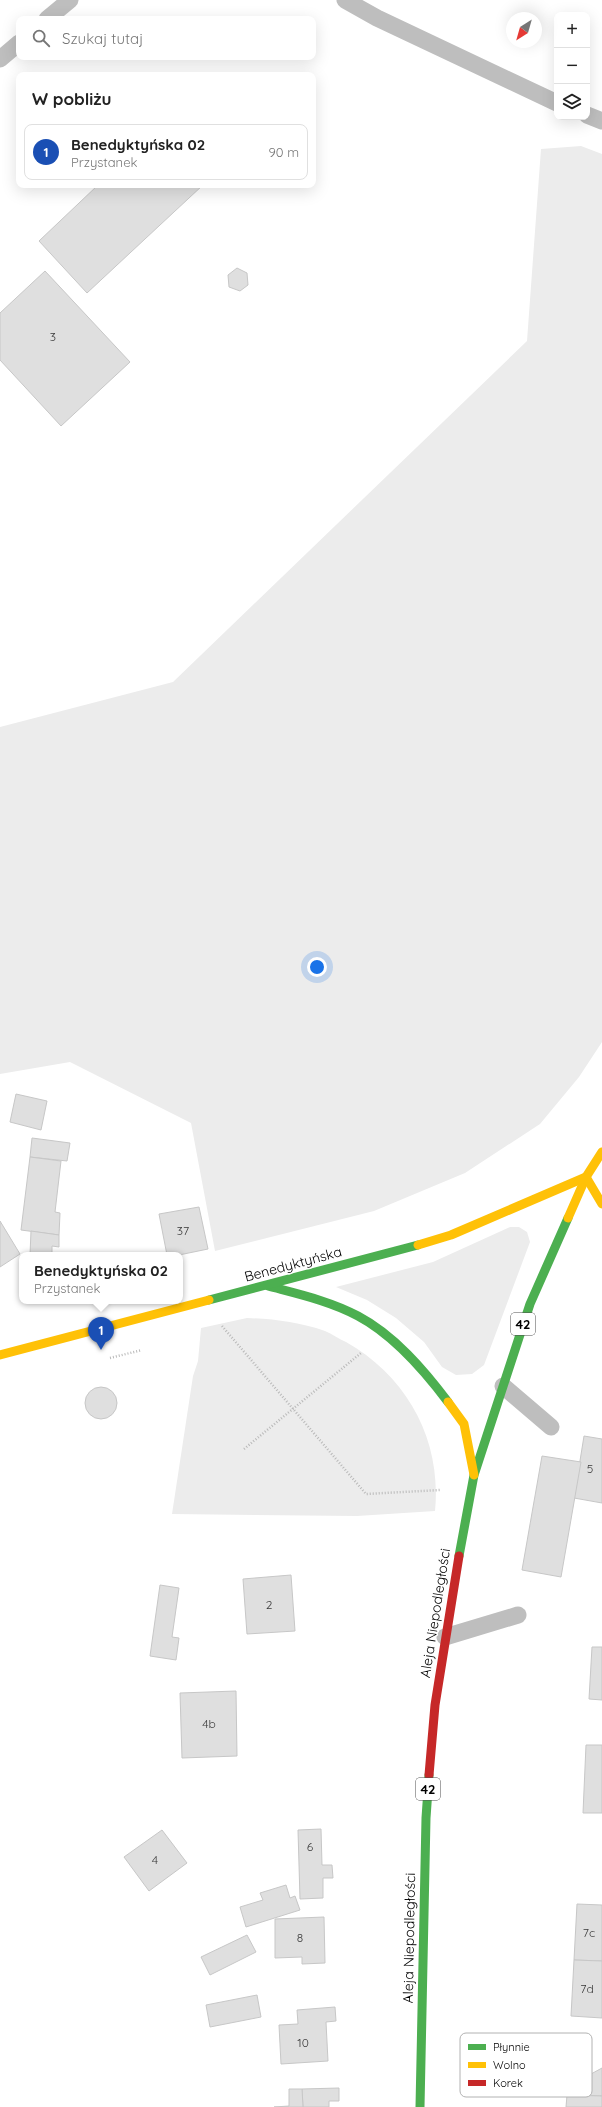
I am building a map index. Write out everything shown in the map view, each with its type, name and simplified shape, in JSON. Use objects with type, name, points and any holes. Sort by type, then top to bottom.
[{"type":"main road","name":"42","points":[[586,1177],[602,1152]]},
{"type":"main road","points":[[586,1177],[602,1204]]},
{"type":"main road","name":"Benedyktyńska","points":[[0,1355],[409,1248],[451,1234],[586,1177]]},
{"type":"main road","name":"Aleja Niepodległości","points":[[420,2107],[426,1818],[435,1705],[445,1637],[474,1475],[530,1304],[586,1177]]},
{"type":"main road","points":[[267,1286],[313,1298],[358,1316],[394,1342],[432,1382],[464,1424],[474,1475]]},
{"type":"lane","points":[[51,16],[70,0]]},
{"type":"lane","points":[[345,0],[377,18],[554,102]]},
{"type":"lane","points":[[0,59],[16,46]]},
{"type":"lane","points":[[590,116],[602,121]]},
{"type":"lane","points":[[503,1386],[551,1427]]},
{"type":"lane","points":[[445,1637],[518,1615]]},
{"type":"path","points":[[218,1321],[366,1494],[440,1490]]},
{"type":"path","points":[[244,1449],[367,1348]]},
{"type":"shaded area","points":[[581,146],[602,154],[602,1042],[579,1077],[540,1124],[465,1173],[374,1211],[215,1251],[191,1123],[70,1062],[0,1074],[0,727],[173,682],[527,341],[541,149]]},
{"type":"shaded area","points":[[510,1227],[519,1227],[527,1232],[530,1242],[484,1365],[472,1374],[456,1375],[442,1367],[424,1342],[396,1318],[367,1300],[336,1287],[433,1262]]},
{"type":"shaded area","points":[[247,1318],[267,1319],[306,1325],[325,1331],[368,1356],[387,1373],[403,1392],[416,1413],[426,1436],[433,1460],[436,1485],[435,1511],[357,1516],[172,1514],[193,1376],[198,1361],[201,1328]]},
{"type":"building","points":[[95,188],[200,188],[87,293],[39,241]]},
{"type":"building","points":[[237,268],[247,273],[248,285],[240,291],[229,287],[228,275]]},
{"type":"building","points":[[45,271],[130,362],[61,426],[0,360],[0,313]]},
{"type":"building","points":[[16,1094],[47,1101],[41,1130],[10,1122]]},
{"type":"building","points":[[32,1138],[70,1143],[67,1161],[30,1157]]},
{"type":"building","points":[[30,1157],[61,1161],[55,1212],[60,1213],[59,1235],[21,1230]]},
{"type":"building","points":[[199,1207],[208,1249],[183,1254],[183,1252],[166,1252],[159,1214]]},
{"type":"building","points":[[0,1221],[19,1255],[0,1267]]},
{"type":"building","points":[[31,1231],[59,1235],[59,1247],[52,1246],[52,1252],[30,1252]]},
{"type":"building","points":[[101,1387],[110,1390],[114,1394],[117,1403],[114,1412],[110,1416],[101,1419],[92,1416],[88,1412],[85,1403],[88,1394],[92,1390]]},
{"type":"building","points":[[584,1436],[602,1439],[602,1503],[574,1498]]},
{"type":"building","points":[[542,1456],[581,1462],[561,1577],[522,1570]]},
{"type":"building","points":[[291,1575],[295,1631],[247,1634],[243,1579]]},
{"type":"building","points":[[160,1585],[179,1588],[172,1637],[179,1638],[176,1660],[150,1656]]},
{"type":"building","points":[[592,1647],[602,1647],[602,1700],[589,1699]]},
{"type":"building","points":[[236,1691],[237,1756],[182,1758],[180,1693]]},
{"type":"building","points":[[586,1745],[602,1745],[602,1813],[583,1813]]},
{"type":"building","points":[[321,1829],[322,1865],[332,1865],[333,1878],[323,1878],[323,1898],[300,1899],[298,1830]]},
{"type":"building","points":[[162,1830],[187,1863],[149,1891],[124,1857]]},
{"type":"building","points":[[286,1885],[290,1898],[295,1896],[300,1910],[246,1927],[240,1907],[263,1900],[260,1893]]},
{"type":"building","points":[[577,1904],[602,1905],[602,1961],[574,1960]]},
{"type":"building","points":[[324,1917],[325,1963],[302,1964],[302,1957],[275,1958],[275,1919]]},
{"type":"building","points":[[247,1935],[256,1952],[210,1975],[201,1957]]},
{"type":"building","points":[[574,1960],[602,1961],[602,2018],[571,2016]]},
{"type":"building","points":[[257,1995],[261,2017],[210,2027],[206,2005]]},
{"type":"building","points":[[335,2007],[336,2021],[326,2022],[328,2061],[281,2064],[279,2025],[298,2024],[297,2010]]},
{"type":"building","points":[[602,2068],[602,2096],[592,2096],[592,2073]]},
{"type":"building","points":[[339,2088],[339,2101],[329,2101],[329,2107],[303,2107],[302,2089]]},
{"type":"building","points":[[289,2089],[302,2089],[303,2107],[274,2107],[289,2106]]},
{"type":"building","points":[[602,2096],[602,2107],[566,2107],[567,2097]]},
{"type":"traffic: fast","points":[[459,1556],[474,1475],[530,1304],[568,1218]]},
{"type":"traffic: fast","points":[[209,1300],[418,1245]]},
{"type":"traffic: fast","points":[[268,1286],[314,1298],[336,1306],[371,1324],[408,1354],[448,1402]]},
{"type":"traffic: fast","points":[[420,2107],[426,1818],[429,1775]]},
{"type":"traffic: slow","points":[[568,1218],[586,1177],[602,1152]]},
{"type":"traffic: slow","points":[[418,1245],[451,1235],[586,1177],[602,1204]]},
{"type":"traffic: slow","points":[[0,1355],[209,1300]]},
{"type":"traffic: slow","points":[[448,1402],[464,1424],[474,1475]]},
{"type":"traffic: jam","points":[[429,1775],[435,1705],[459,1556]]},
{"type":"place","name":"Benedyktyńska 02","points":[[101,1350]]}]
